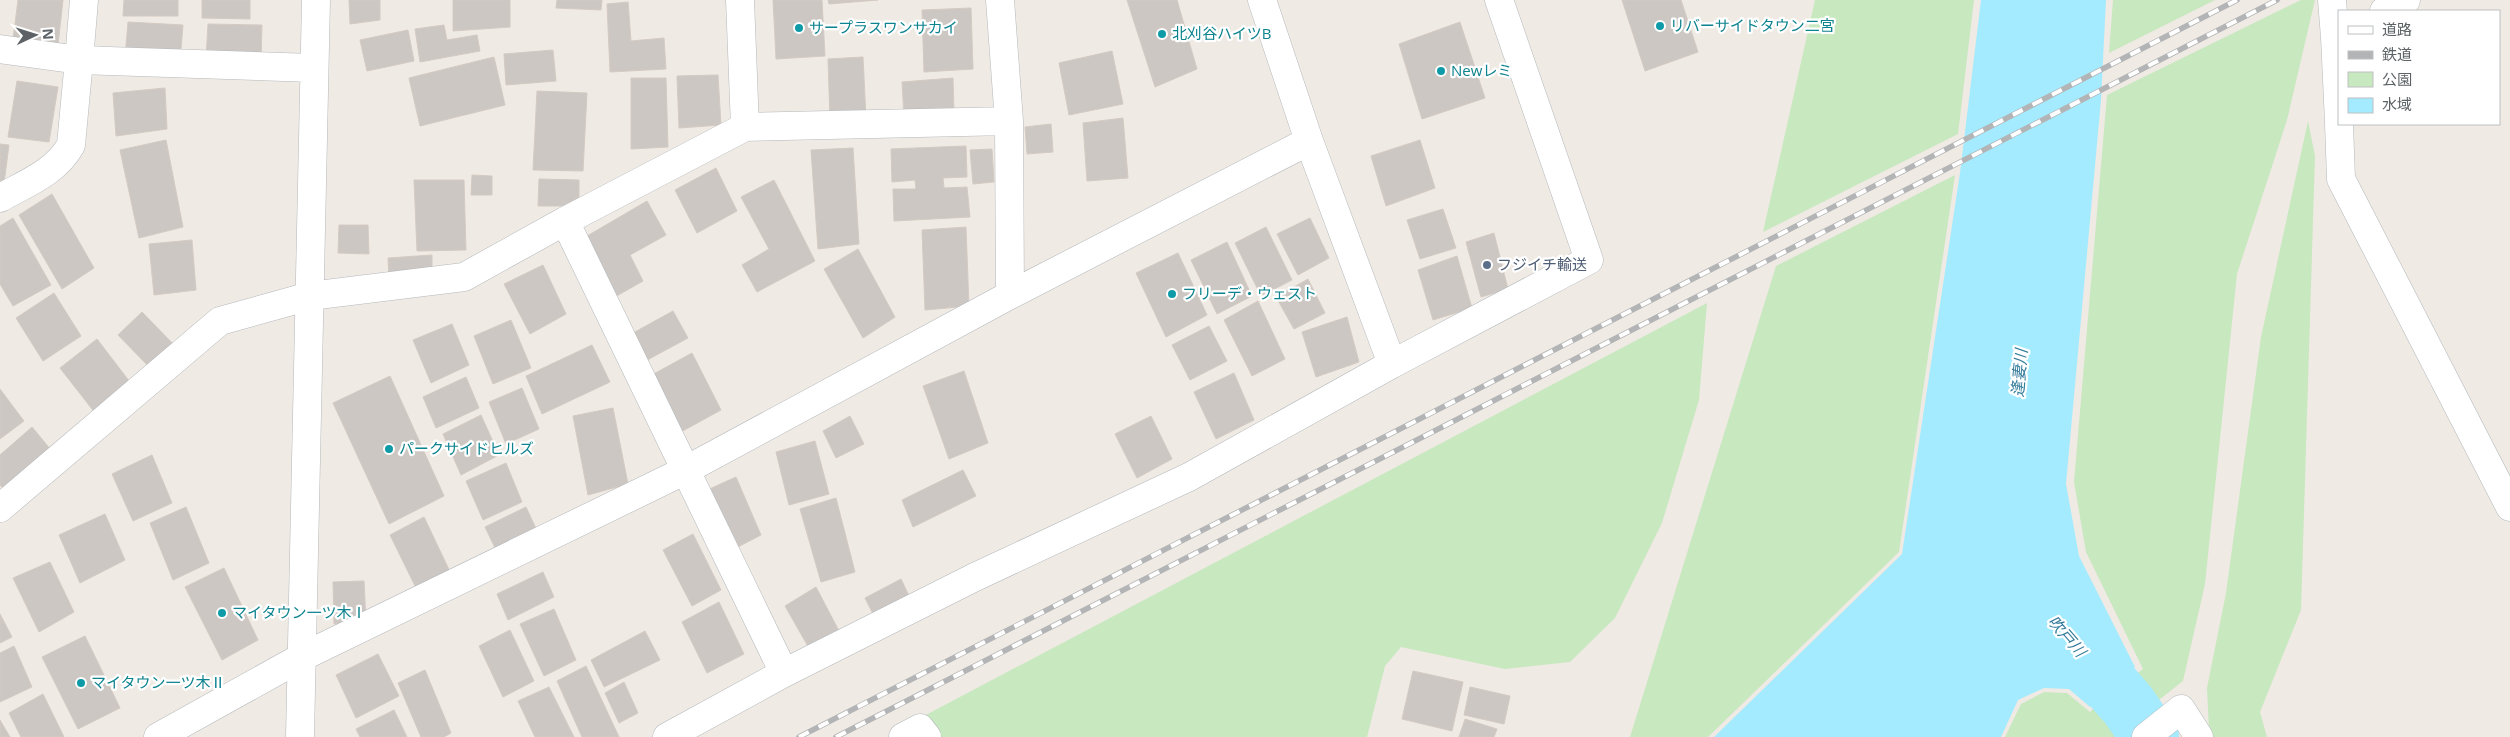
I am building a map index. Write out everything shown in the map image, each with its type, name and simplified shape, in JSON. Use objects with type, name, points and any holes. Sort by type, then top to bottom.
[{"type":"street","points":[[0,198],[54,168],[65,156],[71,145],[84,0]]},
{"type":"street","points":[[300,737],[313,68],[316,0]]},
{"type":"street","points":[[740,0],[745,127]]},
{"type":"street","points":[[1000,0],[1009,121],[1010,295]]},
{"type":"street","points":[[1262,0],[1310,141],[1392,364]]},
{"type":"street","points":[[667,737],[784,673],[975,577],[1189,477],[1392,364],[1589,260],[1499,0]]},
{"type":"street","points":[[2332,0],[2337,36],[2338,80]]},
{"type":"street","points":[[2386,10],[2406,0]]},
{"type":"street","points":[[0,49],[79,60],[313,68]]},
{"type":"street","points":[[0,508],[220,321],[310,296],[464,277],[565,221],[745,127],[1009,121]]},
{"type":"street","points":[[2339,125],[2341,178],[2510,507]]},
{"type":"street","points":[[158,737],[302,658],[684,471],[1010,295],[1310,141]]},
{"type":"street","points":[[565,221],[684,471],[784,673]]},
{"type":"street","points":[[2146,737],[2181,709],[2199,737]]},
{"type":"street","points":[[903,737],[920,728],[927,737]]},
{"type":"green space","points":[[1815,0],[1974,0],[1958,134],[1763,232]]},
{"type":"green space","points":[[2113,0],[2215,0],[2109,53]]},
{"type":"green space","points":[[2301,0],[2315,0],[2287,120],[2237,274],[2205,584],[2183,681],[2155,703],[2134,676],[2143,669],[2086,552],[2074,482],[2107,95]]},
{"type":"green space","points":[[2308,121],[2315,156],[2301,610],[2260,712],[2267,737],[2213,737],[2209,730],[2207,688],[2226,593],[2261,337]]},
{"type":"green space","points":[[1955,175],[1899,552],[1708,737],[1630,737],[1776,266]]},
{"type":"green space","points":[[1707,303],[1699,400],[1662,523],[1615,618],[1570,662],[1505,669],[1401,647],[1385,666],[1367,737],[940,737],[922,717]]},
{"type":"green space","points":[[2044,692],[2067,693],[2090,712],[2099,703],[2119,732],[2117,737],[2005,737],[2021,704]]},
{"type":"water","name":"逢妻川","points":[[1981,0],[2106,0],[2101,100],[2066,484],[2079,556],[2135,667],[2124,676],[2149,706],[2123,728],[2100,697],[2090,707],[2069,689],[2044,688],[2018,700],[2001,737],[1714,737],[1902,554],[1960,173]]},
{"type":"building","points":[[18,0],[63,0],[58,45],[13,39]]},
{"type":"building","points":[[124,0],[178,0],[178,16],[123,16]]},
{"type":"building","points":[[202,0],[250,0],[250,19],[202,18]]},
{"type":"building","points":[[349,0],[380,0],[380,20],[350,24]]},
{"type":"building","points":[[453,0],[510,0],[510,27],[453,31]]},
{"type":"building","points":[[557,0],[602,0],[601,10],[556,8]]},
{"type":"building","name":"サープラスワンサカイ","points":[[773,0],[822,0],[825,56],[776,59]]},
{"type":"building","points":[[828,0],[878,0],[829,4]]},
{"type":"building","name":"北刈谷ハイツB","points":[[1127,0],[1177,0],[1197,69],[1155,87]]},
{"type":"building","name":"リバーサイドタウン二宮","points":[[1622,0],[1681,0],[1698,52],[1645,71]]},
{"type":"building","points":[[628,2],[631,41],[664,38],[666,69],[610,72],[607,4]]},
{"type":"building","points":[[971,8],[973,69],[924,72],[922,10]]},
{"type":"building","points":[[128,22],[183,25],[180,61],[125,57]]},
{"type":"building","name":"Newレミ","points":[[1460,22],[1485,98],[1422,119],[1399,44]]},
{"type":"building","points":[[208,24],[262,25],[261,60],[206,58]]},
{"type":"building","points":[[444,25],[447,40],[477,35],[480,51],[420,62],[415,29]]},
{"type":"building","points":[[408,30],[414,61],[367,71],[360,40]]},
{"type":"building","points":[[553,50],[556,81],[506,85],[504,54]]},
{"type":"building","points":[[1112,51],[1123,104],[1069,115],[1059,63]]},
{"type":"building","points":[[494,57],[505,105],[420,126],[409,78]]},
{"type":"building","points":[[863,57],[866,118],[830,120],[828,59]]},
{"type":"building","points":[[718,75],[721,125],[679,128],[677,76]]},
{"type":"building","points":[[631,78],[666,78],[668,147],[631,149]]},
{"type":"building","points":[[953,78],[954,112],[904,117],[902,82]]},
{"type":"building","points":[[17,81],[58,87],[49,142],[8,137]]},
{"type":"building","points":[[165,88],[167,129],[116,136],[113,93]]},
{"type":"building","points":[[537,91],[587,93],[583,171],[533,170]]},
{"type":"building","points":[[1123,118],[1128,178],[1087,181],[1083,123]]},
{"type":"building","points":[[1051,124],[1053,152],[1027,154],[1025,127]]},
{"type":"building","points":[[166,140],[183,227],[139,238],[120,150]]},
{"type":"building","points":[[1420,140],[1435,188],[1386,206],[1371,156]]},
{"type":"building","points":[[0,144],[9,145],[4,183],[0,183]]},
{"type":"building","points":[[966,146],[967,177],[943,178],[944,188],[967,187],[970,217],[894,221],[893,189],[916,189],[915,180],[892,182],[891,149]]},
{"type":"building","points":[[853,148],[859,244],[818,249],[811,150]]},
{"type":"building","points":[[992,149],[994,182],[973,184],[970,150]]},
{"type":"building","points":[[716,168],[737,211],[697,233],[675,190]]},
{"type":"building","points":[[472,175],[492,176],[492,195],[471,195]]},
{"type":"building","points":[[539,179],[579,180],[579,206],[538,206]]},
{"type":"building","points":[[414,180],[464,180],[466,250],[417,251]]},
{"type":"building","points":[[774,180],[815,261],[757,292],[742,265],[769,249],[741,197]]},
{"type":"building","points":[[52,194],[94,268],[62,289],[19,215]]},
{"type":"building","points":[[647,201],[666,235],[630,255],[643,281],[613,298],[582,239]]},
{"type":"building","points":[[1443,209],[1456,248],[1420,259],[1407,220]]},
{"type":"building","points":[[13,218],[51,285],[13,306],[0,284],[0,226]]},
{"type":"building","points":[[1310,218],[1329,258],[1298,275],[1277,234]]},
{"type":"building","points":[[339,225],[368,225],[369,254],[338,253]]},
{"type":"building","points":[[966,227],[969,306],[925,310],[922,230]]},
{"type":"building","points":[[1266,227],[1292,280],[1261,296],[1235,243]]},
{"type":"building","name":"フジイチ輸送","points":[[1494,233],[1508,289],[1481,297],[1466,242]]},
{"type":"building","points":[[192,240],[196,290],[154,295],[149,244]]},
{"type":"building","points":[[1227,242],[1252,296],[1217,314],[1191,260]]},
{"type":"building","points":[[858,249],[895,317],[863,338],[824,269]]},
{"type":"building","name":"フリーデ・ウェスト","points":[[1178,253],[1207,315],[1166,337],[1136,273]]},
{"type":"building","points":[[432,255],[432,277],[389,280],[388,258]]},
{"type":"building","points":[[1457,256],[1472,308],[1433,320],[1418,270]]},
{"type":"building","points":[[543,265],[566,314],[530,334],[504,284]]},
{"type":"building","points":[[1308,279],[1325,313],[1294,329],[1276,297]]},
{"type":"building","points":[[54,293],[81,336],[43,361],[16,318]]},
{"type":"building","points":[[1258,301],[1285,359],[1252,376],[1224,320]]},
{"type":"building","points":[[673,311],[688,338],[638,365],[624,338]]},
{"type":"building","points":[[142,312],[179,350],[154,372],[118,335]]},
{"type":"building","points":[[1347,317],[1359,362],[1316,377],[1302,332]]},
{"type":"building","points":[[511,320],[531,368],[493,384],[474,336]]},
{"type":"building","points":[[452,324],[469,365],[431,383],[413,340]]},
{"type":"building","points":[[1209,326],[1227,361],[1190,380],[1172,345]]},
{"type":"building","points":[[97,339],[136,390],[99,418],[60,368]]},
{"type":"building","points":[[592,345],[610,382],[542,414],[526,376]]},
{"type":"building","points":[[692,353],[721,410],[679,433],[650,376]]},
{"type":"building","points":[[964,371],[988,443],[949,459],[923,386]]},
{"type":"building","points":[[1234,373],[1254,420],[1216,439],[1194,392]]},
{"type":"building","name":"パークサイドヒルズ","points":[[390,376],[444,496],[389,524],[333,403]]},
{"type":"building","points":[[466,377],[479,408],[436,428],[423,397]]},
{"type":"building","points":[[522,388],[539,429],[506,444],[489,402]]},
{"type":"building","points":[[0,389],[24,421],[0,439]]},
{"type":"building","points":[[613,408],[628,484],[588,495],[573,416]]},
{"type":"building","points":[[481,415],[499,455],[461,475],[443,434]]},
{"type":"building","points":[[850,416],[864,444],[836,458],[823,431]]},
{"type":"building","points":[[1151,416],[1172,459],[1137,478],[1115,434]]},
{"type":"building","points":[[32,427],[56,456],[9,495],[0,485],[0,455]]},
{"type":"building","points":[[815,441],[829,494],[789,505],[776,452]]},
{"type":"building","points":[[152,455],[172,503],[133,521],[112,474]]},
{"type":"building","points":[[506,463],[522,502],[483,520],[466,481]]},
{"type":"building","points":[[963,470],[976,496],[913,527],[902,500]]},
{"type":"building","points":[[736,477],[761,535],[732,550],[705,491]]},
{"type":"building","points":[[836,498],[855,572],[821,582],[800,509]]},
{"type":"building","points":[[186,507],[209,563],[173,580],[150,523]]},
{"type":"building","points":[[526,507],[539,535],[498,554],[485,527]]},
{"type":"building","points":[[105,514],[125,560],[80,583],[59,535]]},
{"type":"building","points":[[424,517],[453,578],[420,596],[390,535]]},
{"type":"building","points":[[693,534],[721,590],[692,606],[663,550]]},
{"type":"building","points":[[50,562],[74,612],[39,632],[13,578]]},
{"type":"building","name":"マイタウン一ツ木Ⅰ","points":[[224,568],[258,640],[222,660],[185,587]]},
{"type":"building","points":[[543,572],[554,597],[508,620],[497,594]]},
{"type":"building","points":[[901,579],[912,602],[876,620],[865,598]]},
{"type":"building","points":[[364,581],[366,622],[334,624],[333,582]]},
{"type":"building","points":[[816,587],[839,631],[809,648],[785,606]]},
{"type":"building","points":[[719,602],[744,654],[707,673],[682,622]]},
{"type":"building","points":[[554,609],[576,660],[544,676],[520,624]]},
{"type":"building","points":[[0,614],[12,637],[0,643]]},
{"type":"building","points":[[510,630],[534,681],[503,697],[479,646]]},
{"type":"building","points":[[645,631],[660,660],[604,687],[591,660]]},
{"type":"building","name":"マイタウン一ツ木Ⅱ","points":[[85,636],[120,708],[78,729],[42,657]]},
{"type":"building","points":[[14,646],[32,687],[0,702],[0,653]]},
{"type":"building","points":[[378,654],[399,696],[356,718],[336,675]]},
{"type":"building","points":[[586,666],[619,737],[582,737],[557,681]]},
{"type":"building","points":[[425,670],[451,733],[444,737],[421,737],[398,683]]},
{"type":"building","points":[[1413,671],[1463,682],[1452,731],[1402,719]]},
{"type":"building","points":[[624,682],[638,713],[619,723],[605,693]]},
{"type":"building","points":[[549,687],[574,737],[535,737],[518,701]]},
{"type":"building","points":[[1470,687],[1510,696],[1504,724],[1464,715]]},
{"type":"building","points":[[43,694],[64,737],[21,737],[9,713]]},
{"type":"building","points":[[394,710],[407,737],[360,737],[356,729]]},
{"type":"building","points":[[1465,719],[1497,729],[1494,737],[1459,737]]},
{"type":"building","points":[[0,720],[10,737],[0,737]]},
{"type":"waterway","name":"吹戸川","points":[[2085,656],[2128,705],[2150,737]]},
{"type":"railway","points":[[799,737],[2237,0]]},
{"type":"railway","points":[[836,737],[2277,0]]},
{"type":"place","name":"リバーサイドタウン二宮","points":[[1660,26]]},
{"type":"place","name":"サープラスワンサカイ","points":[[799,28]]},
{"type":"place","name":"北刈谷ハイツB","points":[[1162,34]]},
{"type":"place","name":"Newレミ","points":[[1441,71]]},
{"type":"place","name":"フジイチ輸送","points":[[1487,265]]},
{"type":"place","name":"フリーデ・ウェスト","points":[[1172,294]]},
{"type":"place","name":"パークサイドヒルズ","points":[[389,449]]},
{"type":"place","name":"マイタウン一ツ木Ⅰ","points":[[222,613]]},
{"type":"place","name":"マイタウン一ツ木Ⅱ","points":[[81,683]]}]
